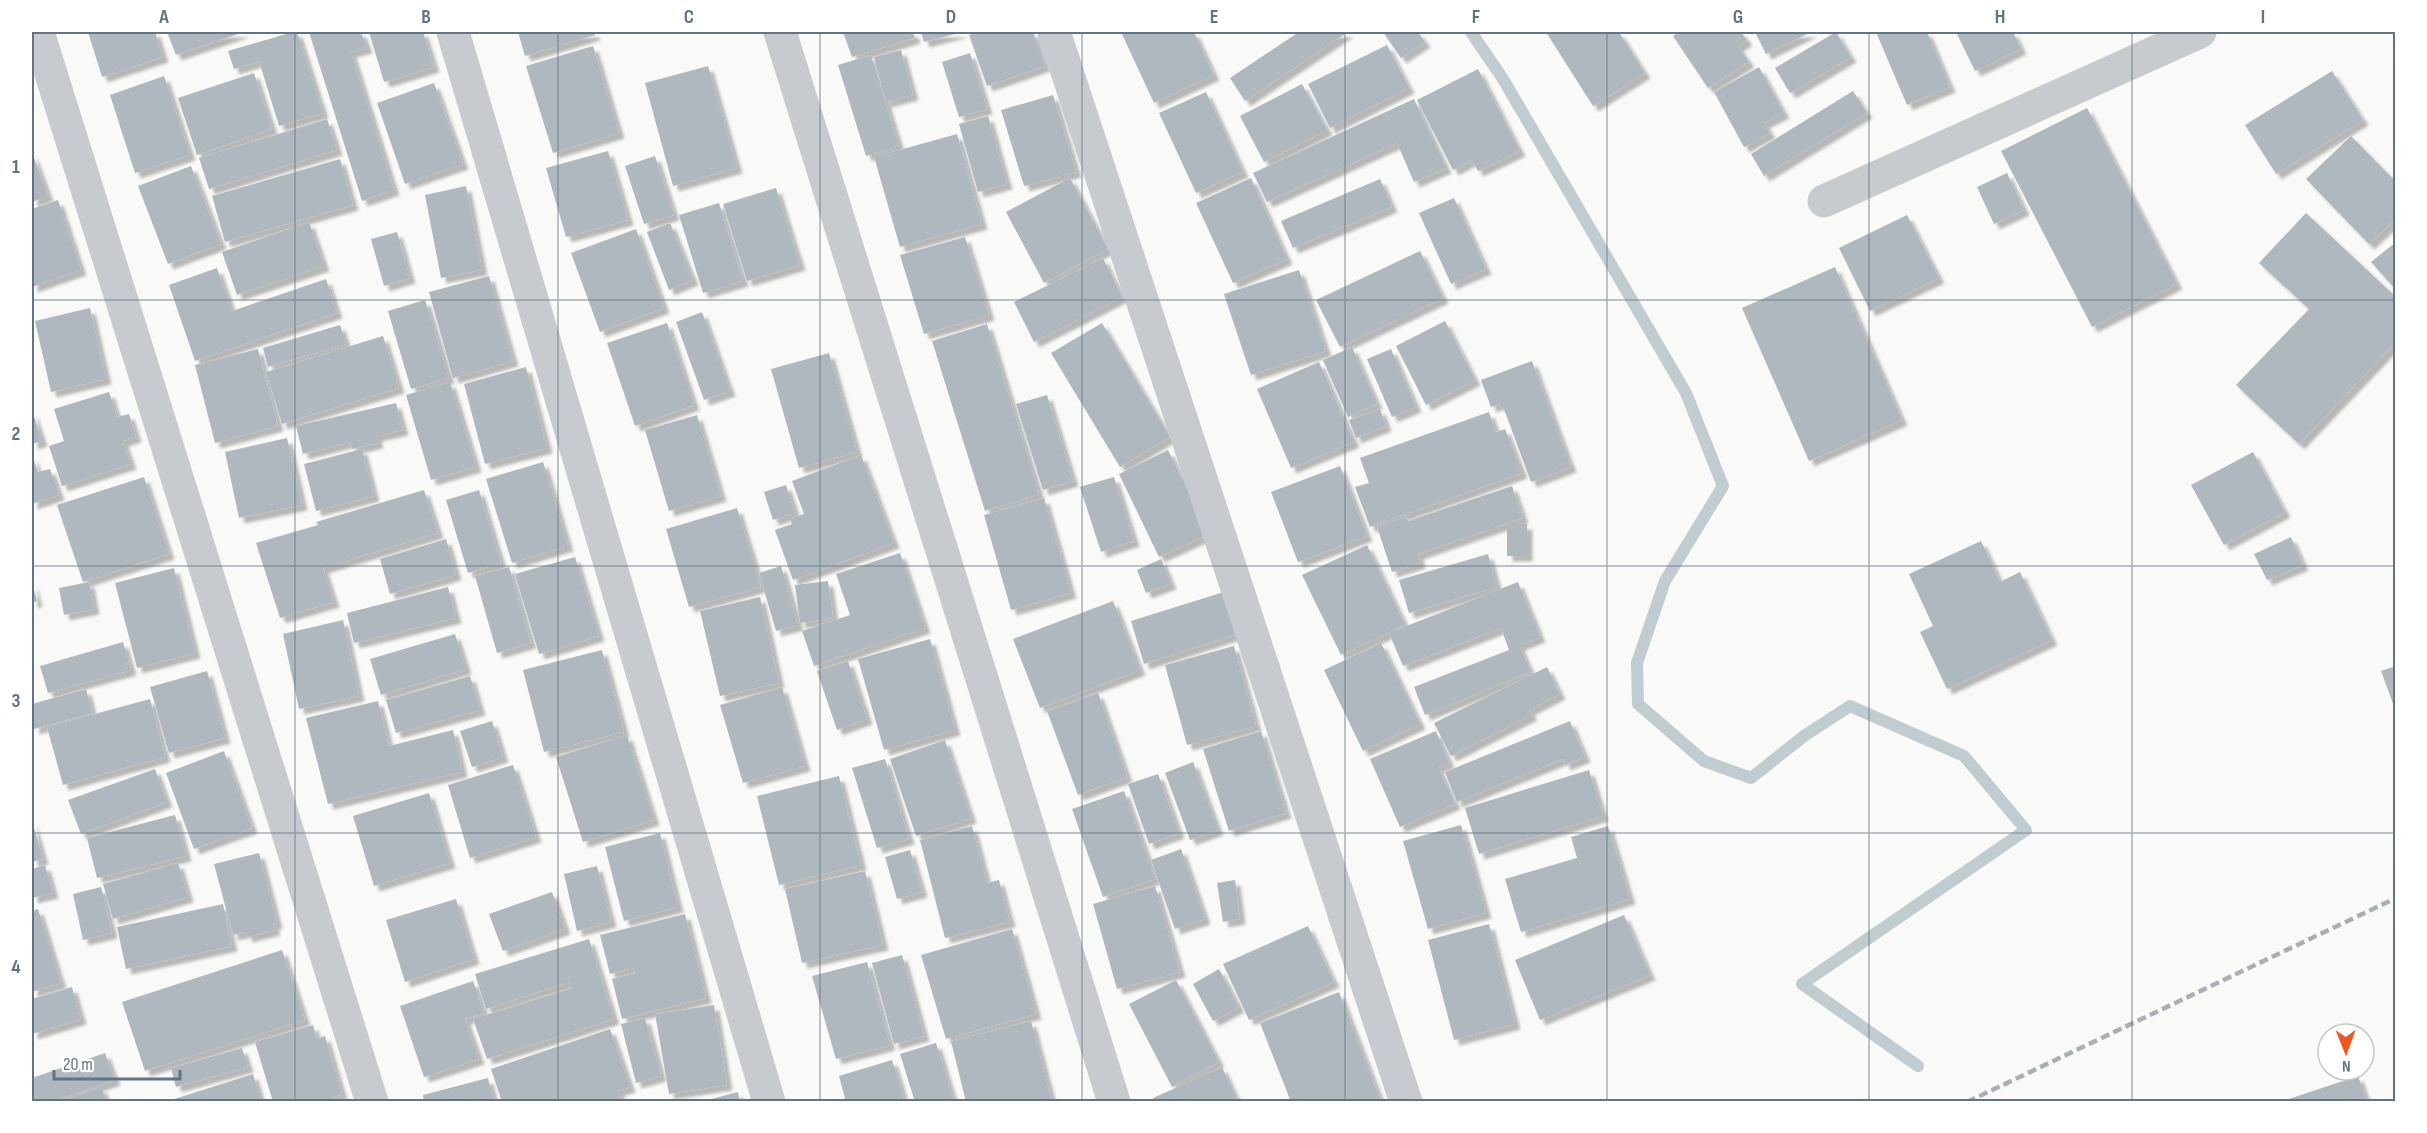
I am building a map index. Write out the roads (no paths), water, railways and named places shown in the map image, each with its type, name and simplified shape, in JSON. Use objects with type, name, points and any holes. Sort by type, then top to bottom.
[{"type":"street","points":[[38,32],[372,1101]]},
{"type":"street","points":[[453,32],[769,1101]]},
{"type":"street","points":[[780,32],[1114,1101]]},
{"type":"street","points":[[1053,32],[1406,1101]]},
{"type":"street","points":[[1824,201],[2200,32]]},
{"type":"waterway","points":[[1471,32],[1503,79],[1686,393],[1723,486],[1665,581],[1637,663],[1638,704],[1704,761],[1751,778],[1804,736],[1850,706],[1964,756],[2026,830],[1802,984],[1918,1066]]},
{"type":"railway","points":[[1967,1102],[2396,898]]}]
